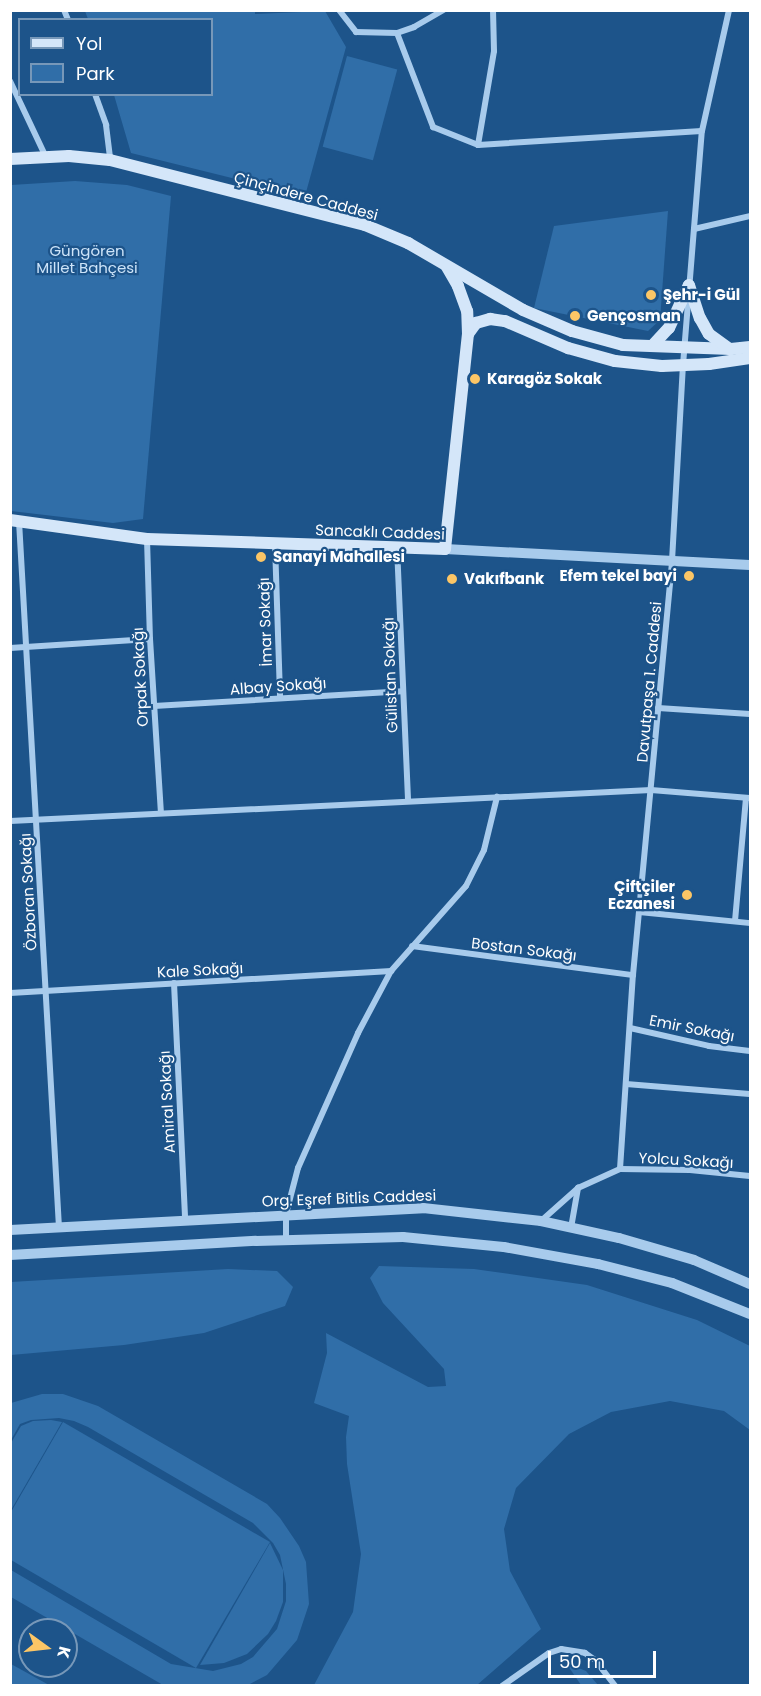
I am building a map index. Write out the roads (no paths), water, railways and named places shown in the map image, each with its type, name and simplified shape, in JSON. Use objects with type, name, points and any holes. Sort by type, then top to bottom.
[{"type":"main road","name":"Çinçindere Caddesi","points":[[10,159],[46,157],[110,160],[365,225],[408,243],[523,310],[572,331],[623,345],[731,349],[750,347]]},
{"type":"main road","points":[[446,266],[458,285],[467,311],[468,334],[446,549]]},
{"type":"main road","points":[[651,346],[669,328],[689,285]]},
{"type":"main road","points":[[689,285],[700,318],[710,334],[731,349]]},
{"type":"main road","points":[[468,334],[476,323],[490,319],[505,321],[567,348],[615,361],[683,365],[750,358]]},
{"type":"main road","name":"Sancaklı Caddesi","points":[[15,520],[147,539],[446,549]]},
{"type":"street","points":[[339,10],[356,32],[397,33],[414,27],[444,10]]},
{"type":"street","points":[[426,10],[428,19]]},
{"type":"street","points":[[478,145],[494,51],[493,10]]},
{"type":"street","name":"Davutpaşa 1. Caddesi","points":[[620,1169],[633,975],[672,561],[683,365],[702,130],[729,10]]},
{"type":"street","points":[[397,33],[433,127],[478,145],[702,130]]},
{"type":"street","points":[[10,81],[46,157]]},
{"type":"street","points":[[96,96],[106,125],[110,160]]},
{"type":"street","points":[[694,230],[750,216]]},
{"type":"street","name":"Özboran Sokağı","points":[[15,520],[27,647],[59,1227]]},
{"type":"street","name":"Orpak Sokağı","points":[[147,539],[150,639],[161,813]]},
{"type":"street","name":"İmar Sokağı","points":[[275,544],[280,698]]},
{"type":"street","name":"Gülistan Sokağı","points":[[397,547],[408,801]]},
{"type":"street","name":"Sancaklı Caddesi","points":[[446,549],[750,564]]},
{"type":"street","points":[[10,648],[150,639]]},
{"type":"street","name":"Albay Sokağı","points":[[154,706],[403,691]]},
{"type":"street","points":[[658,708],[750,714]]},
{"type":"street","points":[[10,821],[651,790],[748,798],[735,921]]},
{"type":"street","points":[[286,1240],[286,1214],[298,1168],[358,1033],[391,971],[466,886],[484,850],[497,797]]},
{"type":"street","points":[[639,912],[750,923]]},
{"type":"street","name":"Bostan Sokağı","points":[[412,946],[633,975]]},
{"type":"street","name":"Kale Sokağı","points":[[10,993],[391,971]]},
{"type":"street","name":"Amiral Sokağı","points":[[174,983],[185,1220]]},
{"type":"street","name":"Emir Sokağı","points":[[630,1028],[709,1046],[750,1051]]},
{"type":"street","points":[[626,1084],[750,1094]]},
{"type":"street","points":[[541,1221],[578,1188],[620,1169]]},
{"type":"street","name":"Yolcu Sokağı","points":[[620,1169],[690,1170],[750,1176]]},
{"type":"street","points":[[571,1228],[578,1188]]},
{"type":"street","name":"Org. Eşref Bitlis Caddesi","points":[[10,1230],[423,1208],[541,1221],[619,1238],[694,1260],[750,1284]]},
{"type":"street","points":[[10,1254],[286,1240],[403,1237],[504,1247],[598,1264],[672,1283],[750,1314]]},
{"type":"street","points":[[502,1686],[549,1653],[561,1649],[585,1653],[596,1660],[615,1686]]},
{"type":"place","name":"Şehr-i Gül","points":[[651,295]]},
{"type":"place","name":"Gençosman","points":[[575,316]]},
{"type":"place","name":"Karagöz Sokak","points":[[475,379]]},
{"type":"place","name":"Sanayi Mahallesi","points":[[261,557]]},
{"type":"place","name":"Efem tekel bayi","points":[[689,576]]},
{"type":"place","name":"Vakıfbank","points":[[452,579]]},
{"type":"place","name":"Çiftçiler Eczanesi","points":[[687,895]]},
{"type":"park label","name":"Güngören Millet Bahçesi","points":[[87,258]]}]
